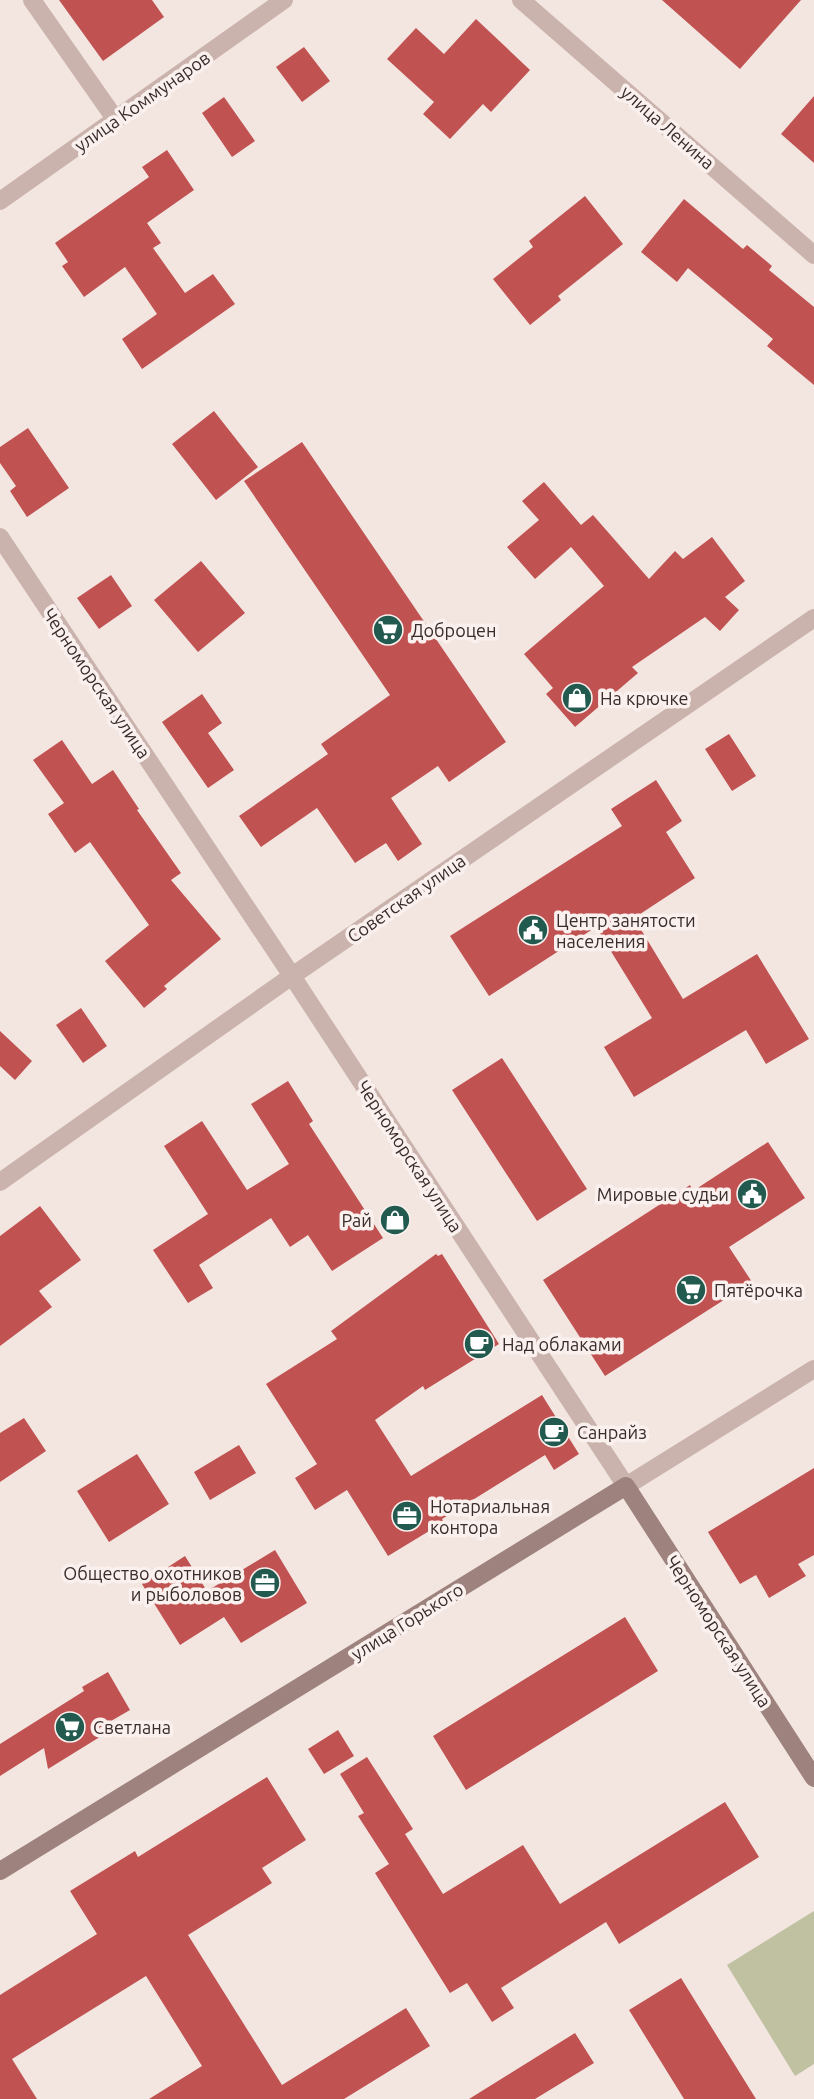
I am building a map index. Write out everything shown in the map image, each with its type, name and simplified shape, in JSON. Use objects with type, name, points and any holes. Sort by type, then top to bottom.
[{"type":"main road","name":"Черноморская улица","points":[[626,1486],[814,1778]]},
{"type":"main road","name":"улица Горького","points":[[0,1871],[626,1486]]},
{"type":"street","points":[[32,0],[116,120]]},
{"type":"street","name":"улица Коммунаров","points":[[0,201],[284,0]]},
{"type":"street","name":"улица Ленина","points":[[521,0],[814,255]]},
{"type":"street","name":"Черноморская улица","points":[[0,537],[626,1486]]},
{"type":"street","name":"Советская улица","points":[[0,1182],[292,976],[814,618]]},
{"type":"street","name":"улица Горького","points":[[626,1486],[814,1369]]},
{"type":"green space","points":[[814,1911],[814,2064],[795,2076],[727,1965]]},
{"type":"building","points":[[59,0],[152,0],[164,17],[103,61]]},
{"type":"building","points":[[662,0],[801,0],[740,69]]},
{"type":"building","points":[[476,19],[530,70],[491,112],[483,104],[450,139],[423,114],[434,102],[387,59],[416,28],[444,54]]},
{"type":"building","points":[[304,47],[330,81],[302,102],[276,67]]},
{"type":"building","points":[[814,96],[814,163],[781,134]]},
{"type":"building","points":[[224,97],[255,141],[232,157],[202,113]]},
{"type":"building","points":[[167,150],[194,190],[147,223],[161,243],[153,248],[185,293],[213,274],[235,304],[142,369],[122,339],[157,314],[125,267],[84,297],[62,266],[68,262],[55,243],[149,177],[142,167]]},
{"type":"building","points":[[585,196],[623,244],[558,296],[561,300],[530,325],[493,279],[533,247],[529,241]]},
{"type":"building","points":[[684,199],[743,249],[747,245],[772,266],[769,270],[814,307],[814,385],[767,346],[773,339],[688,268],[677,282],[641,252]]},
{"type":"building","points":[[214,411],[258,467],[216,500],[172,444]]},
{"type":"building","points":[[28,428],[69,488],[27,517],[10,491],[16,486],[0,463],[0,447]]},
{"type":"building","points":[[302,442],[506,742],[449,782],[438,766],[391,798],[422,844],[398,861],[386,843],[355,863],[317,808],[261,847],[239,816],[328,754],[321,744],[390,695],[244,481]]},
{"type":"building","points":[[544,482],[581,525],[593,515],[649,579],[675,551],[683,559],[712,537],[745,581],[725,597],[739,610],[720,631],[705,617],[632,667],[638,673],[575,727],[546,694],[553,688],[524,654],[604,586],[571,547],[535,579],[507,547],[539,520],[522,501]]},
{"type":"building","points":[[201,561],[245,613],[198,652],[154,600]]},
{"type":"building","points":[[111,575],[132,606],[99,629],[77,598]]},
{"type":"building","points":[[202,694],[222,723],[208,733],[234,770],[208,788],[162,722]]},
{"type":"building","points":[[729,734],[756,776],[732,791],[705,749]]},
{"type":"building","points":[[62,740],[92,784],[113,770],[181,873],[171,880],[221,939],[164,986],[167,989],[144,1008],[105,961],[149,925],[90,842],[75,853],[48,814],[64,803],[33,760]]},
{"type":"building","points":[[656,780],[682,821],[666,832],[695,878],[634,918],[683,999],[757,954],[809,1039],[766,1064],[746,1030],[634,1097],[604,1047],[652,1018],[596,927],[489,996],[450,936],[622,826],[611,809]]},
{"type":"building","points":[[81,1008],[107,1046],[83,1063],[56,1025]]},
{"type":"building","points":[[0,1031],[32,1061],[15,1080],[0,1066]]},
{"type":"building","points":[[502,1058],[587,1189],[537,1221],[452,1090]]},
{"type":"building","points":[[288,1081],[313,1121],[309,1124],[383,1238],[332,1271],[308,1235],[290,1247],[271,1218],[199,1265],[213,1288],[188,1303],[153,1250],[208,1214],[164,1146],[202,1121],[247,1190],[289,1164],[251,1104]]},
{"type":"building","points":[[768,1142],[805,1198],[729,1247],[752,1282],[605,1376],[543,1280],[690,1185],[693,1191]]},
{"type":"building","points":[[40,1206],[81,1260],[39,1291],[52,1307],[0,1346],[0,1236]]},
{"type":"building","points":[[436,1254],[442,1254],[499,1344],[425,1390],[423,1386],[375,1420],[411,1476],[542,1395],[579,1454],[554,1470],[545,1455],[388,1556],[347,1490],[315,1510],[295,1478],[317,1464],[266,1384],[337,1339],[331,1331]]},
{"type":"building","points":[[24,1418],[46,1451],[0,1482],[0,1433]]},
{"type":"building","points":[[239,1445],[256,1473],[210,1500],[194,1472]]},
{"type":"building","points":[[137,1454],[169,1504],[109,1542],[77,1491]]},
{"type":"building","points":[[814,1468],[814,1555],[798,1564],[806,1576],[769,1598],[756,1575],[740,1584],[708,1532]]},
{"type":"building","points":[[275,1550],[307,1603],[241,1643],[224,1617],[180,1645],[142,1584],[185,1556],[207,1591]]},
{"type":"building","points":[[625,1617],[658,1671],[466,1790],[433,1736]]},
{"type":"building","points":[[108,1672],[130,1710],[99,1728],[103,1735],[48,1769],[44,1748],[0,1776],[0,1744],[84,1691],[82,1687]]},
{"type":"building","points":[[338,1730],[354,1756],[324,1774],[308,1749]]},
{"type":"building","points":[[367,1757],[413,1829],[405,1834],[443,1894],[523,1845],[560,1904],[725,1802],[759,1857],[619,1944],[606,1922],[501,1988],[514,2008],[492,2022],[467,1983],[450,1993],[375,1873],[389,1864],[358,1816],[364,1813],[340,1774]]},
{"type":"building","points":[[267,1777],[306,1840],[262,1868],[272,1883],[188,1935],[282,2085],[406,2008],[430,2046],[344,2099],[149,2099],[202,2066],[146,1976],[12,2059],[37,2099],[0,2099],[0,1995],[97,1934],[70,1891],[135,1851],[138,1857]]},
{"type":"building","points":[[681,1978],[756,2099],[684,2099],[629,2010]]},
{"type":"building","points":[[575,2033],[594,2063],[535,2099],[469,2099]]},
{"type":"place","name":"Доброцен","points":[[388,630]]},
{"type":"place","name":"На крючке","points":[[577,698]]},
{"type":"place","name":"Центр занятости населения","points":[[533,930]]},
{"type":"place","name":"Мировые судьи","points":[[752,1194]]},
{"type":"place","name":"Рай","points":[[395,1220]]},
{"type":"place","name":"Пятёрочка","points":[[691,1290]]},
{"type":"place","name":"Над облаками","points":[[479,1344]]},
{"type":"place","name":"Санрайз","points":[[554,1432]]},
{"type":"place","name":"Нотариальная контора","points":[[407,1516]]},
{"type":"place","name":"Общество охотников и рыболовов","points":[[265,1583]]},
{"type":"place","name":"Светлана","points":[[70,1727]]}]
